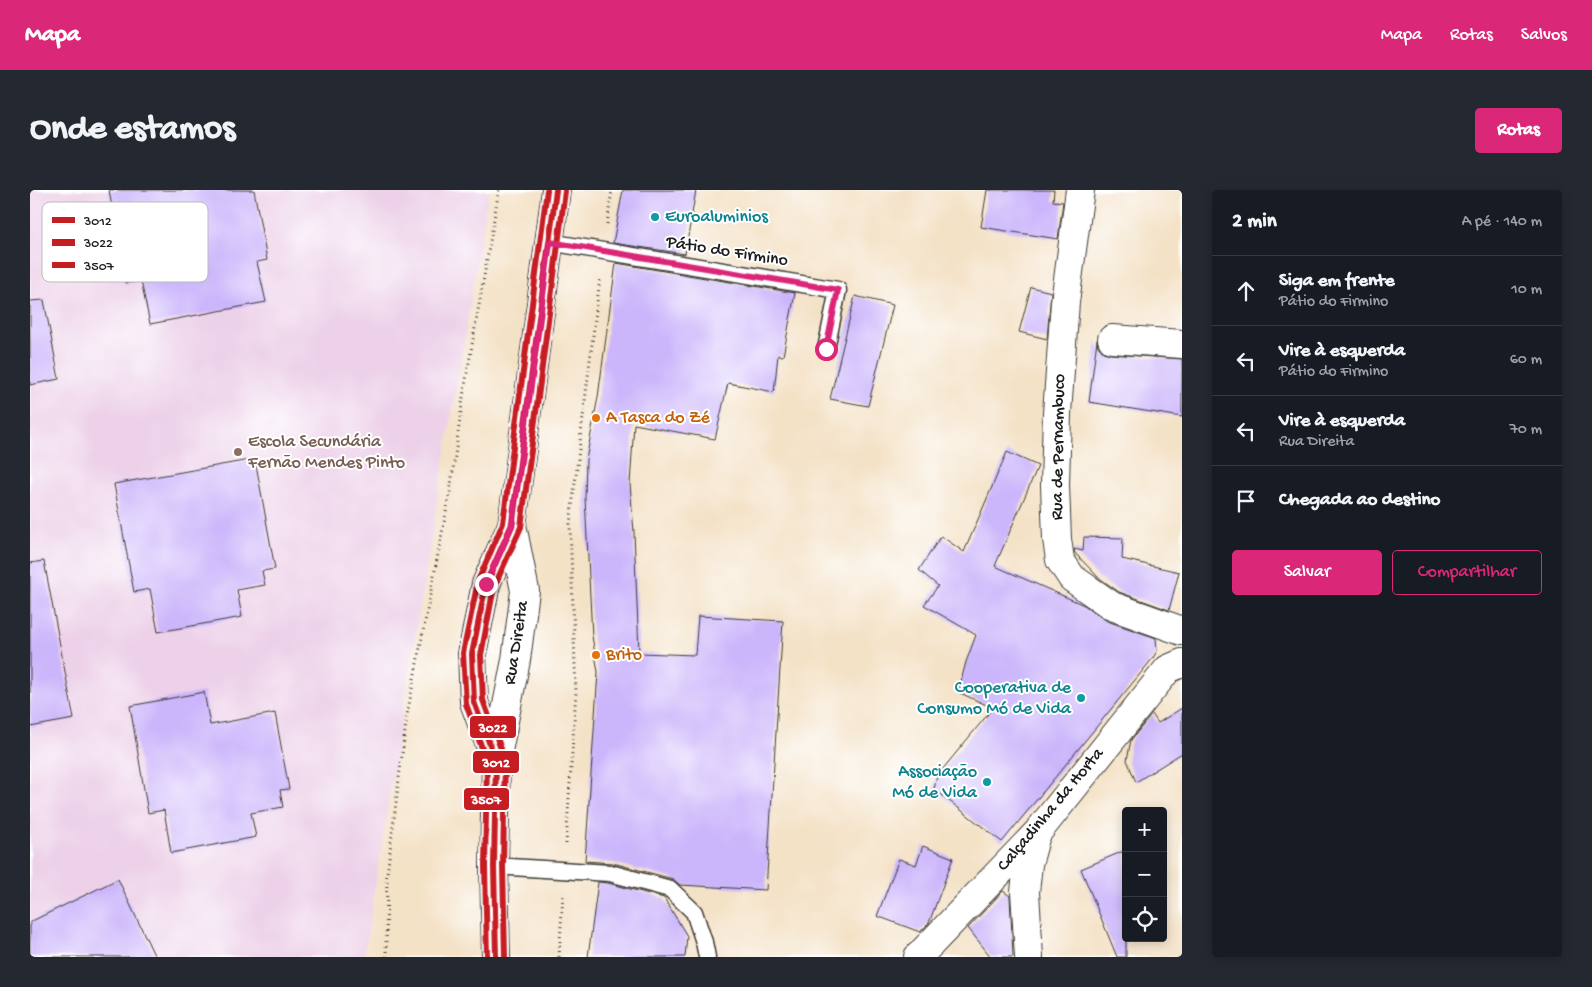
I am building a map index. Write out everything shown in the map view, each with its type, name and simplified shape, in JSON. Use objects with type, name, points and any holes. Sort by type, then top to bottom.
[{"type":"street","name":"Rua Direita","points":[[496,761],[474,702],[472,654],[486,584],[512,525],[556,190]]},
{"type":"street","name":"Rua de Pernambuco","points":[[1080,190],[1065,302],[1057,413],[1055,485],[1057,539],[1060,560],[1072,578],[1112,606],[1182,632]]},
{"type":"street","points":[[1112,339],[1182,344]]},
{"type":"street","name":"Rua Direita","points":[[496,957],[494,866],[496,761],[516,660],[525,591],[512,525]]},
{"type":"street","name":"Calçadinha da Horta","points":[[918,957],[1036,833],[1168,669],[1182,663]]},
{"type":"street","points":[[1029,957],[1025,892],[1028,864],[1036,833]]},
{"type":"lane","name":"Pátio do Firmino","points":[[550,242],[838,290],[826,349]]},
{"type":"lane","points":[[494,866],[610,873],[673,890],[694,912],[707,957]]},
{"type":"path","points":[[386,957],[387,874],[407,715],[450,492],[463,397],[499,190]]},
{"type":"path","points":[[559,957],[576,692],[570,524],[612,190]]},
{"type":"shaded area","name":"Escola Secundária Fernão Mendes Pinto","points":[[30,190],[489,190],[364,957],[30,957]]},
{"type":"building","points":[[109,190],[254,190],[267,260],[257,262],[266,302],[150,324],[141,282],[208,282],[208,202],[111,202]]},
{"type":"building","name":"Euroaluminios","points":[[623,190],[696,190],[685,254],[613,243]]},
{"type":"building","points":[[987,190],[1054,190],[1053,201],[1063,202],[1058,239],[981,227]]},
{"type":"building","points":[[616,263],[795,293],[783,356],[778,355],[774,392],[728,383],[715,439],[634,424],[630,484],[639,653],[695,655],[698,616],[783,621],[766,890],[680,885],[673,879],[613,863],[585,861],[598,672],[592,636],[585,498],[586,460],[598,397]]},
{"type":"building","points":[[1031,287],[1051,292],[1047,339],[1019,332]]},
{"type":"building","points":[[855,296],[893,305],[868,406],[830,399]]},
{"type":"building","points":[[44,300],[59,379],[30,385],[30,301]]},
{"type":"building","points":[[1097,340],[1098,346],[1103,352],[1110,354],[1182,359],[1182,417],[1089,402]]},
{"type":"building","points":[[1007,452],[1038,466],[995,566],[1084,605],[1107,621],[1156,638],[1157,651],[1002,842],[934,789],[937,776],[993,708],[958,692],[976,635],[924,605],[938,586],[919,570],[941,536],[964,552]]},
{"type":"building","points":[[255,459],[275,569],[262,571],[265,585],[237,590],[242,617],[158,632],[150,589],[134,592],[114,484]]},
{"type":"building","points":[[1084,537],[1123,538],[1122,559],[1179,572],[1169,610],[1119,592],[1098,577],[1075,553],[1074,549],[1083,551]]},
{"type":"building","points":[[44,561],[74,719],[30,727],[30,563]]},
{"type":"building","points":[[204,692],[210,725],[275,713],[289,789],[280,790],[283,807],[251,813],[256,837],[171,853],[164,810],[148,813],[130,706]]},
{"type":"building","points":[[1182,708],[1182,753],[1136,782],[1127,760],[1131,740],[1152,714],[1158,723]]},
{"type":"building","points":[[923,846],[953,858],[929,923],[920,932],[877,916],[899,859],[916,865]]},
{"type":"building","points":[[1122,852],[1122,942],[1126,942],[1126,957],[1117,957],[1081,869]]},
{"type":"building","points":[[118,879],[155,957],[30,957],[30,922]]},
{"type":"building","points":[[598,882],[664,898],[687,936],[685,957],[588,957]]},
{"type":"building","points":[[1003,891],[1010,896],[1013,957],[991,957],[968,928]]},
{"type":"transit line","name":"3507","points":[[487,957],[485,866],[487,762],[466,704],[463,653],[478,581],[503,523],[547,190]]},
{"type":"transit line","name":"3012","points":[[496,957],[494,866],[496,761],[474,702],[472,654],[486,584],[512,525],[556,190]]},
{"type":"transit line","name":"3022","points":[[505,957],[503,866],[505,760],[483,700],[481,655],[494,587],[521,527],[565,191]]},
{"type":"place","name":"Euroaluminios","points":[[655,217]]},
{"type":"place","name":"A Tasca do Zé","points":[[596,418]]},
{"type":"place","name":"Escola Secundária Fernão Mendes Pinto","points":[[238,452]]},
{"type":"place","name":"Brito","points":[[596,655]]},
{"type":"place","name":"Cooperativa de Consumo Mó de Vida","points":[[1081,698]]},
{"type":"place","name":"Associação Mó de Vida","points":[[987,782]]},
{"type":"route","points":[[486,584],[512,525],[550,242],[838,290],[826,349]]}]
